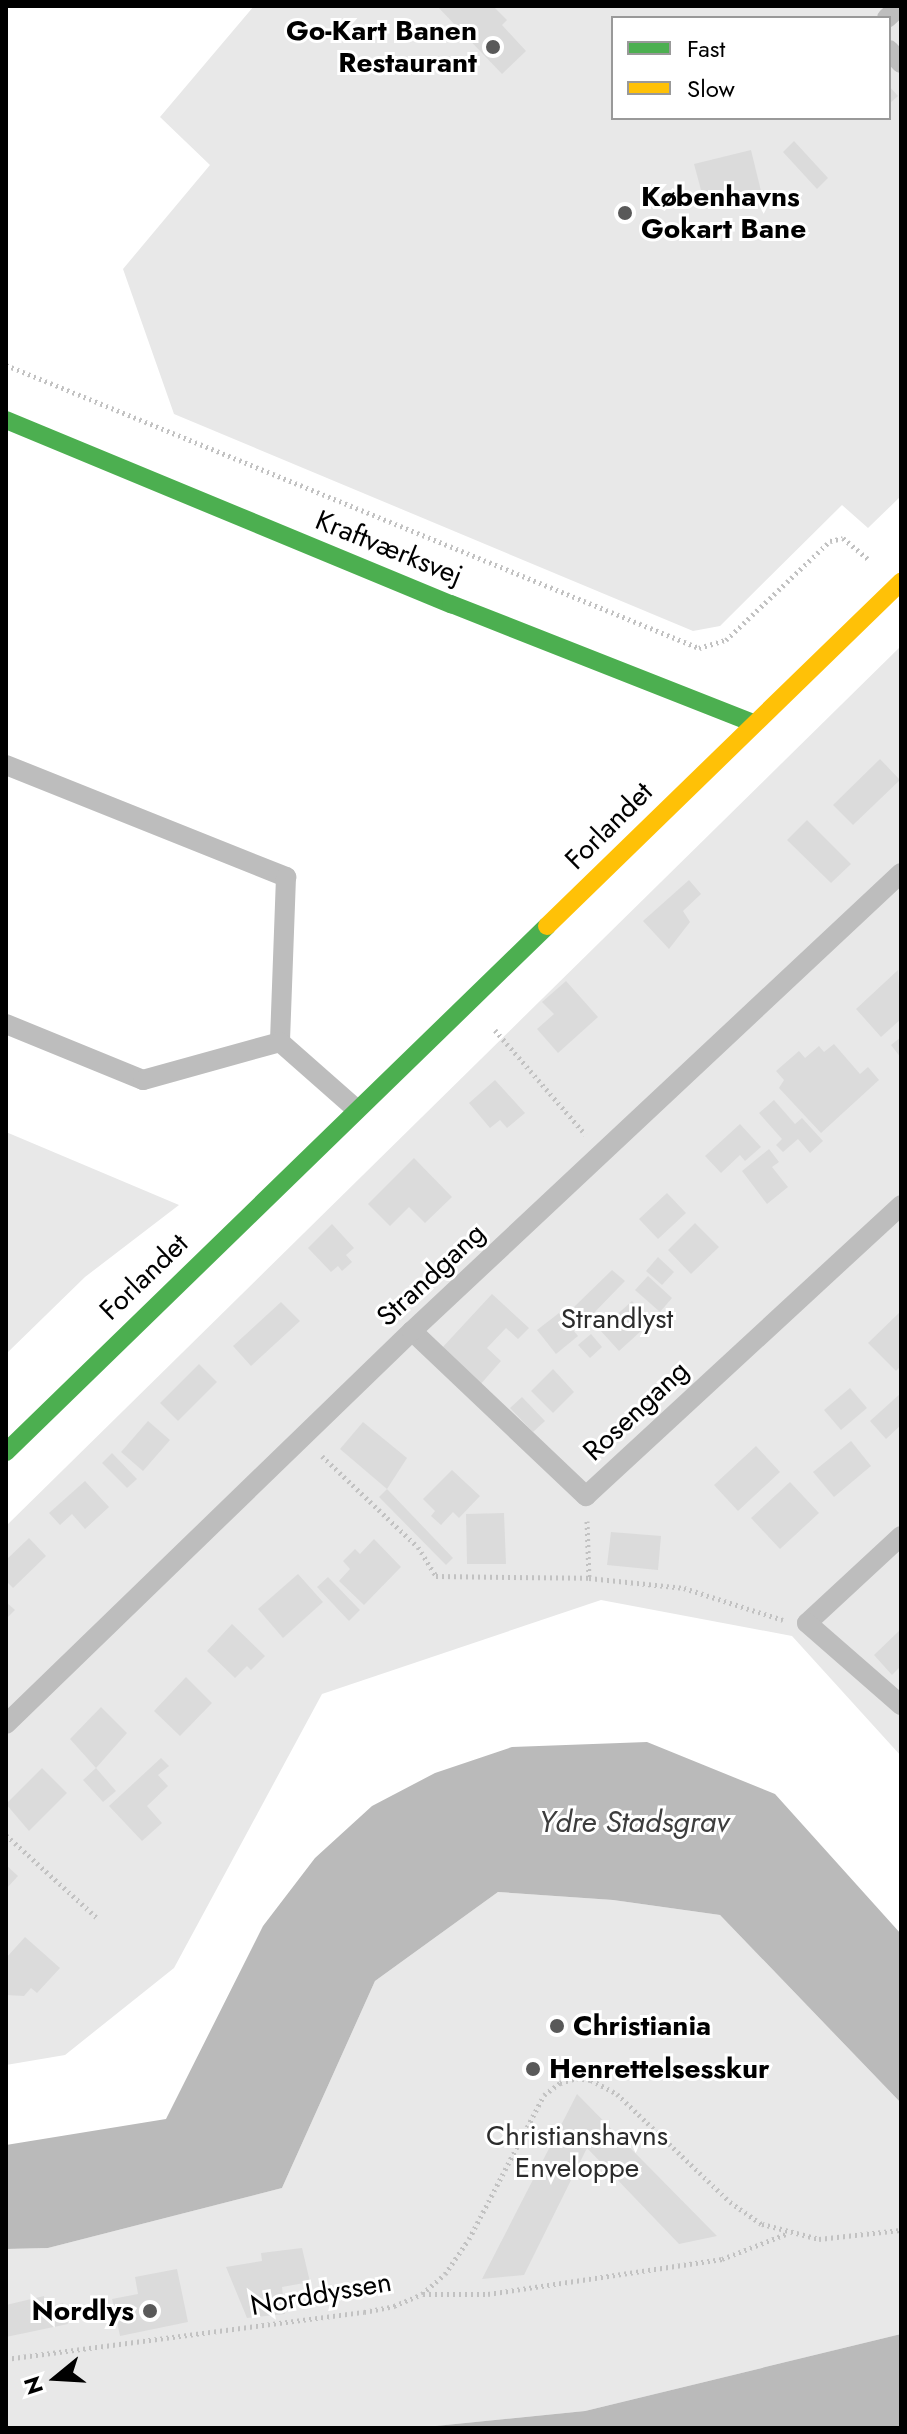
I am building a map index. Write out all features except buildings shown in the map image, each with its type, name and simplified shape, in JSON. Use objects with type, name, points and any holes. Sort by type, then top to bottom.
[{"type":"street","name":"Kraftværksvej","points":[[6,420],[451,604],[753,723]]},
{"type":"street","name":"Forlandet","points":[[6,1452],[899,583]]},
{"type":"lane","points":[[6,765],[286,877],[280,1042]]},
{"type":"lane","name":"Strandgang","points":[[6,1724],[412,1331],[901,873]]},
{"type":"lane","points":[[6,1024],[143,1080],[280,1042]]},
{"type":"lane","points":[[280,1042],[356,1109]]},
{"type":"lane","name":"Rosengang","points":[[412,1331],[586,1496],[901,1205]]},
{"type":"lane","points":[[901,1536],[807,1623],[901,1705]]},
{"type":"path","points":[[6,365],[699,648],[726,640],[830,541],[843,538],[899,583]]},
{"type":"path","points":[[469,1001],[601,1153]]},
{"type":"path","points":[[302,1437],[418,1547],[436,1576],[589,1578],[684,1588],[783,1621],[807,1623]]},
{"type":"path","points":[[586,1496],[589,1578]]},
{"type":"path","points":[[6,1835],[96,1917]]},
{"type":"path","name":"Norddyssen","points":[[6,2359],[364,2312],[422,2294],[445,2274],[469,2239],[544,2095],[560,2083],[576,2078],[591,2080],[617,2094],[730,2202],[762,2224],[819,2239],[901,2230]]},
{"type":"path","points":[[422,2294],[488,2294],[722,2259],[787,2233]]},
{"type":"green space","points":[[254,6],[901,6],[901,496],[868,528],[842,505],[720,626],[693,631],[174,414],[123,269],[210,165],[160,117]]},
{"type":"green space","name":"Strandlyst","points":[[901,646],[901,1756],[792,1636],[601,1600],[322,1694],[174,1968],[65,2055],[6,2065],[6,1526]]},
{"type":"green space","points":[[6,1132],[179,1205],[85,1277],[6,1354]]},
{"type":"green space","name":"Christianshavns Enveloppe","points":[[498,1892],[613,1900],[720,1915],[901,2103],[901,2334],[585,2411],[416,2428],[6,2428],[6,2249],[48,2248],[282,2188],[375,1981]]},
{"type":"water","name":"Ydre Stadsgrav","points":[[647,1742],[775,1794],[901,1934],[901,2103],[720,1915],[613,1900],[498,1892],[375,1981],[282,2188],[48,2248],[6,2249],[6,2145],[166,2119],[263,1926],[315,1858],[372,1806],[435,1773],[512,1747]]},
{"type":"water","points":[[901,2334],[901,2428],[416,2428],[585,2411]]},
{"type":"traffic: fast","points":[[6,420],[451,604],[753,723]]},
{"type":"traffic: fast","points":[[6,1452],[547,926]]},
{"type":"traffic: slow","points":[[547,926],[901,582]]},
{"type":"place","name":"Go-Kart Banen Restaurant","points":[[493,47]]},
{"type":"place","name":"Københavns Gokart Bane","points":[[625,213]]},
{"type":"place","name":"Christiania","points":[[557,2026]]},
{"type":"place","name":"Henrettelsesskur","points":[[533,2069]]},
{"type":"place","name":"Nordlys","points":[[150,2311]]}]
